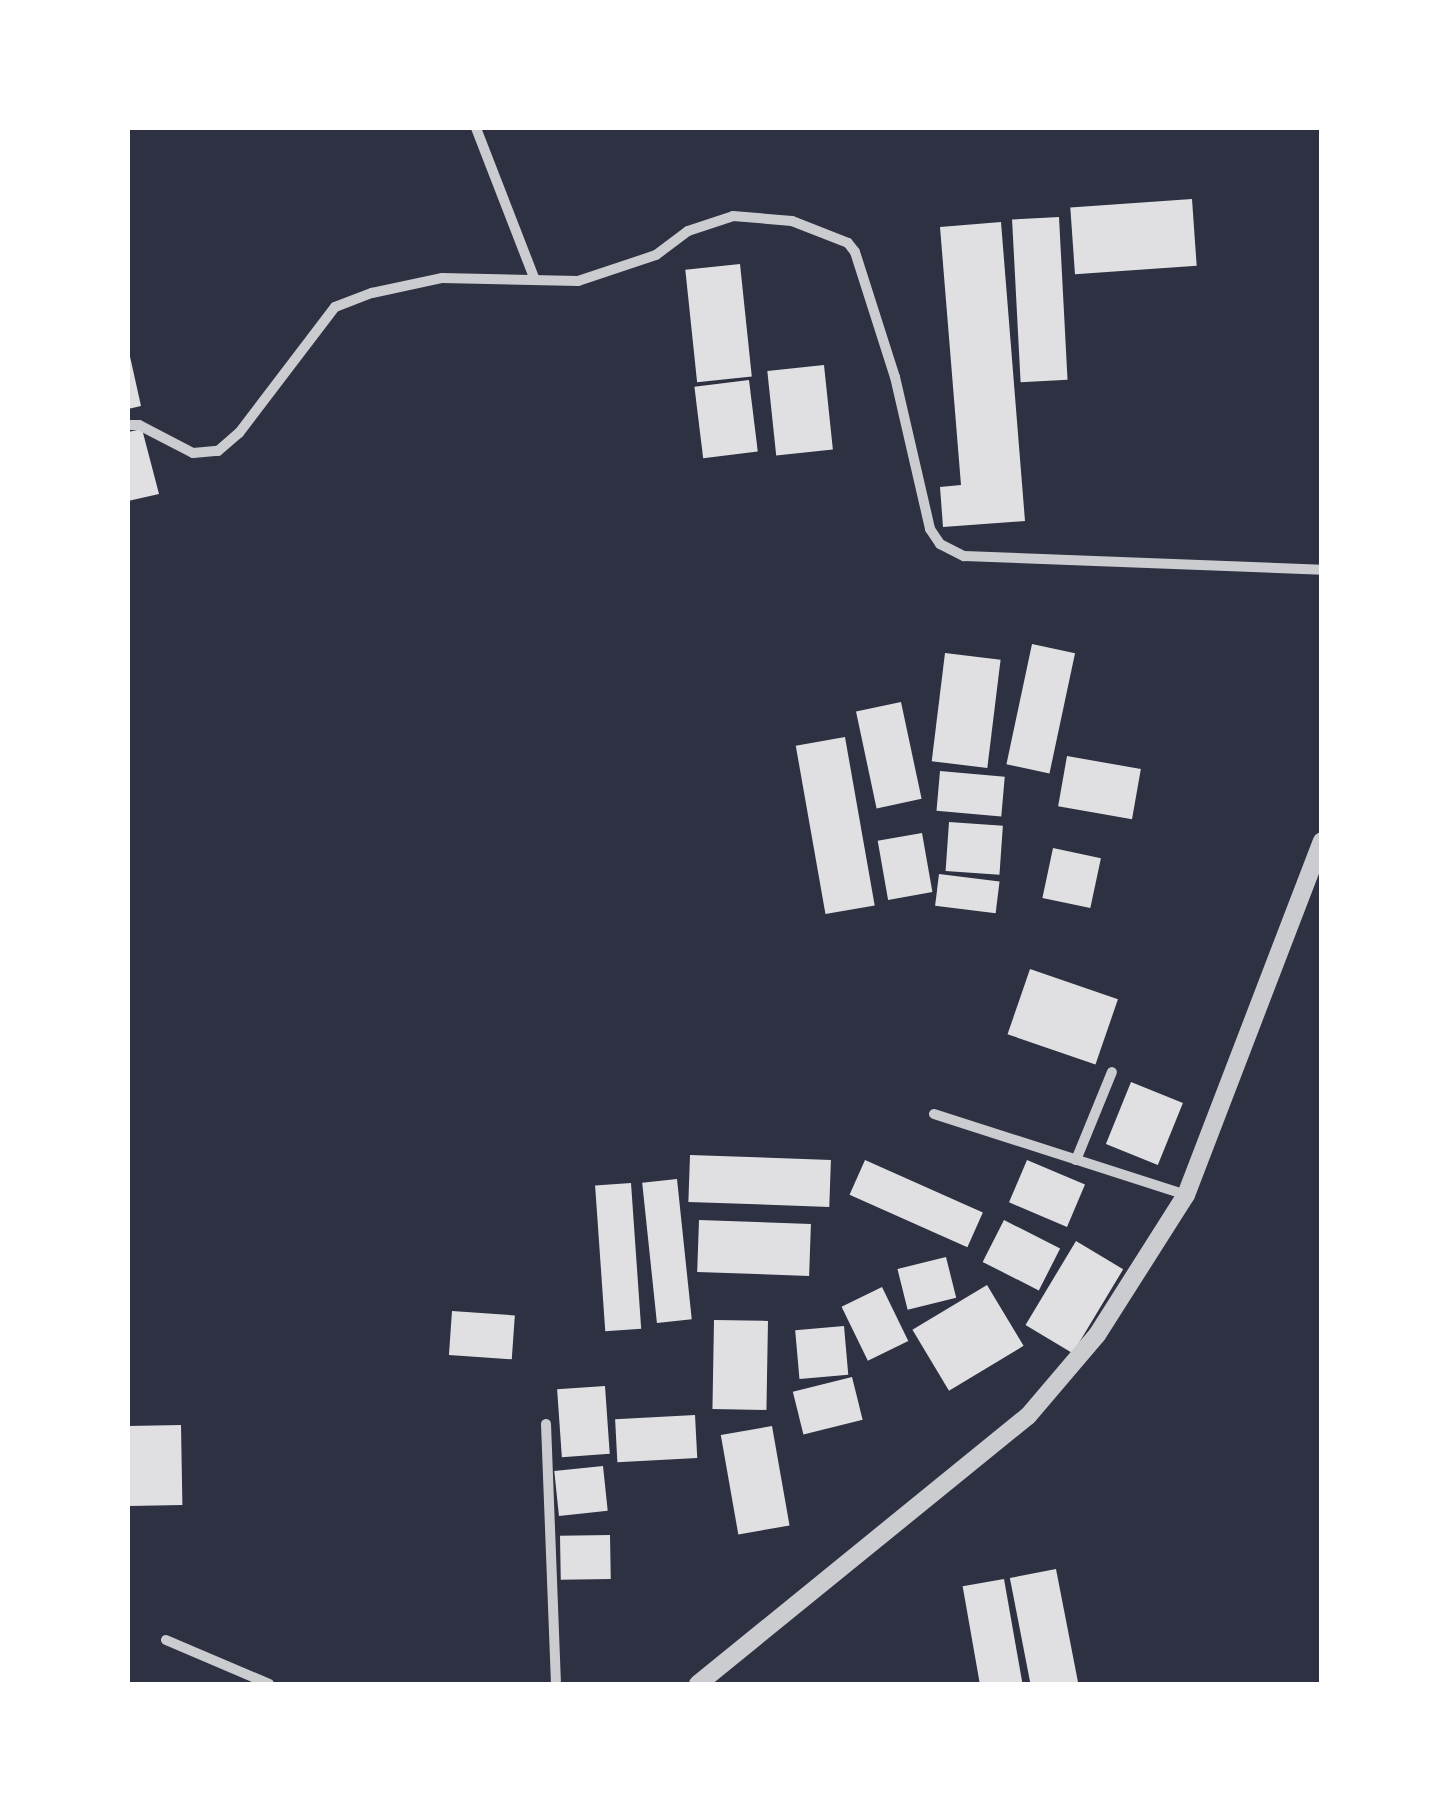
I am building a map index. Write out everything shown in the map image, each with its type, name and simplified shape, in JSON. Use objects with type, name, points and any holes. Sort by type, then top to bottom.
[{"type":"street","points":[[476,128],[534,280]]},
{"type":"street","points":[[128,425],[138,425],[193,453],[218,451],[239,433],[335,307],[372,293],[442,278],[578,280],[612,273],[656,255],[688,232],[733,216],[792,221],[848,243],[855,252],[895,376],[930,529],[940,544],[964,556],[1322,570]]},
{"type":"street","points":[[698,1684],[1028,1416],[1097,1335],[1186,1195],[1320,851]]},
{"type":"street","points":[[1076,1160],[1112,1072]]},
{"type":"street","points":[[934,1114],[1186,1195]]},
{"type":"street","points":[[546,1424],[556,1684]]},
{"type":"street","points":[[166,1640],[269,1684]]},
{"type":"building","points":[[1192,199],[1197,266],[1075,274],[1070,208]]},
{"type":"building","points":[[1059,217],[1068,380],[1021,382],[1012,219]]},
{"type":"building","points":[[1001,222],[1025,521],[943,527],[940,487],[961,485],[940,227]]},
{"type":"building","points":[[740,264],[752,376],[697,382],[685,270]]},
{"type":"building","points":[[128,353],[141,406],[128,409]]},
{"type":"building","points":[[824,365],[833,450],[776,455],[767,371]]},
{"type":"building","points":[[749,380],[758,451],[703,458],[694,387]]},
{"type":"building","points":[[142,429],[159,494],[128,501],[128,432]]},
{"type":"building","points":[[1032,644],[1075,653],[1049,773],[1006,764]]},
{"type":"building","points":[[945,653],[1001,660],[987,768],[932,761]]},
{"type":"building","points":[[901,702],[922,799],[877,808],[856,712]]},
{"type":"building","points":[[845,737],[875,905],[825,914],[796,746]]},
{"type":"building","points":[[1067,756],[1141,769],[1132,819],[1058,806]]},
{"type":"building","points":[[940,771],[1005,777],[1001,817],[937,811]]},
{"type":"building","points":[[949,822],[1003,826],[999,875],[946,871]]},
{"type":"building","points":[[922,833],[932,892],[888,900],[878,841]]},
{"type":"building","points":[[1053,848],[1101,858],[1090,908],[1042,898]]},
{"type":"building","points":[[939,874],[1000,881],[996,913],[935,906]]},
{"type":"building","points":[[1030,969],[1118,999],[1095,1065],[1008,1034]]},
{"type":"building","points":[[1131,1082],[1183,1103],[1158,1165],[1106,1144]]},
{"type":"building","points":[[690,1155],[831,1160],[829,1207],[688,1202]]},
{"type":"building","points":[[865,1160],[983,1212],[967,1247],[850,1195]]},
{"type":"building","points":[[1027,1160],[1085,1185],[1067,1227],[1009,1202]]},
{"type":"building","points":[[677,1179],[692,1319],[657,1323],[642,1183]]},
{"type":"building","points":[[631,1183],[641,1329],[605,1331],[595,1186]]},
{"type":"building","points":[[699,1220],[811,1224],[809,1276],[697,1272]]},
{"type":"building","points":[[1004,1220],[1060,1249],[1039,1290],[983,1262]]},
{"type":"building","points":[[1076,1241],[1123,1269],[1073,1353],[1026,1325]]},
{"type":"building","points":[[946,1257],[956,1298],[908,1310],[897,1269]]},
{"type":"building","points":[[987,1285],[1024,1346],[949,1391],[912,1330]]},
{"type":"building","points":[[882,1287],[908,1341],[868,1361],[842,1307]]},
{"type":"building","points":[[452,1311],[515,1315],[512,1359],[449,1355]]},
{"type":"building","points":[[714,1320],[768,1321],[766,1410],[712,1409]]},
{"type":"building","points":[[844,1326],[848,1375],[799,1379],[795,1330]]},
{"type":"building","points":[[852,1377],[863,1420],[803,1434],[793,1392]]},
{"type":"building","points":[[605,1386],[610,1454],[562,1457],[557,1389]]},
{"type":"building","points":[[695,1415],[697,1458],[617,1462],[615,1419]]},
{"type":"building","points":[[181,1425],[182,1505],[129,1506],[128,1426]]},
{"type":"building","points":[[772,1426],[790,1525],[738,1534],[721,1435]]},
{"type":"building","points":[[603,1466],[608,1511],[559,1516],[554,1471]]},
{"type":"building","points":[[610,1535],[611,1579],[561,1580],[560,1536]]},
{"type":"building","points":[[1056,1569],[1078,1684],[1030,1684],[1010,1578]]},
{"type":"building","points":[[1004,1579],[1023,1684],[980,1684],[963,1586]]}]
